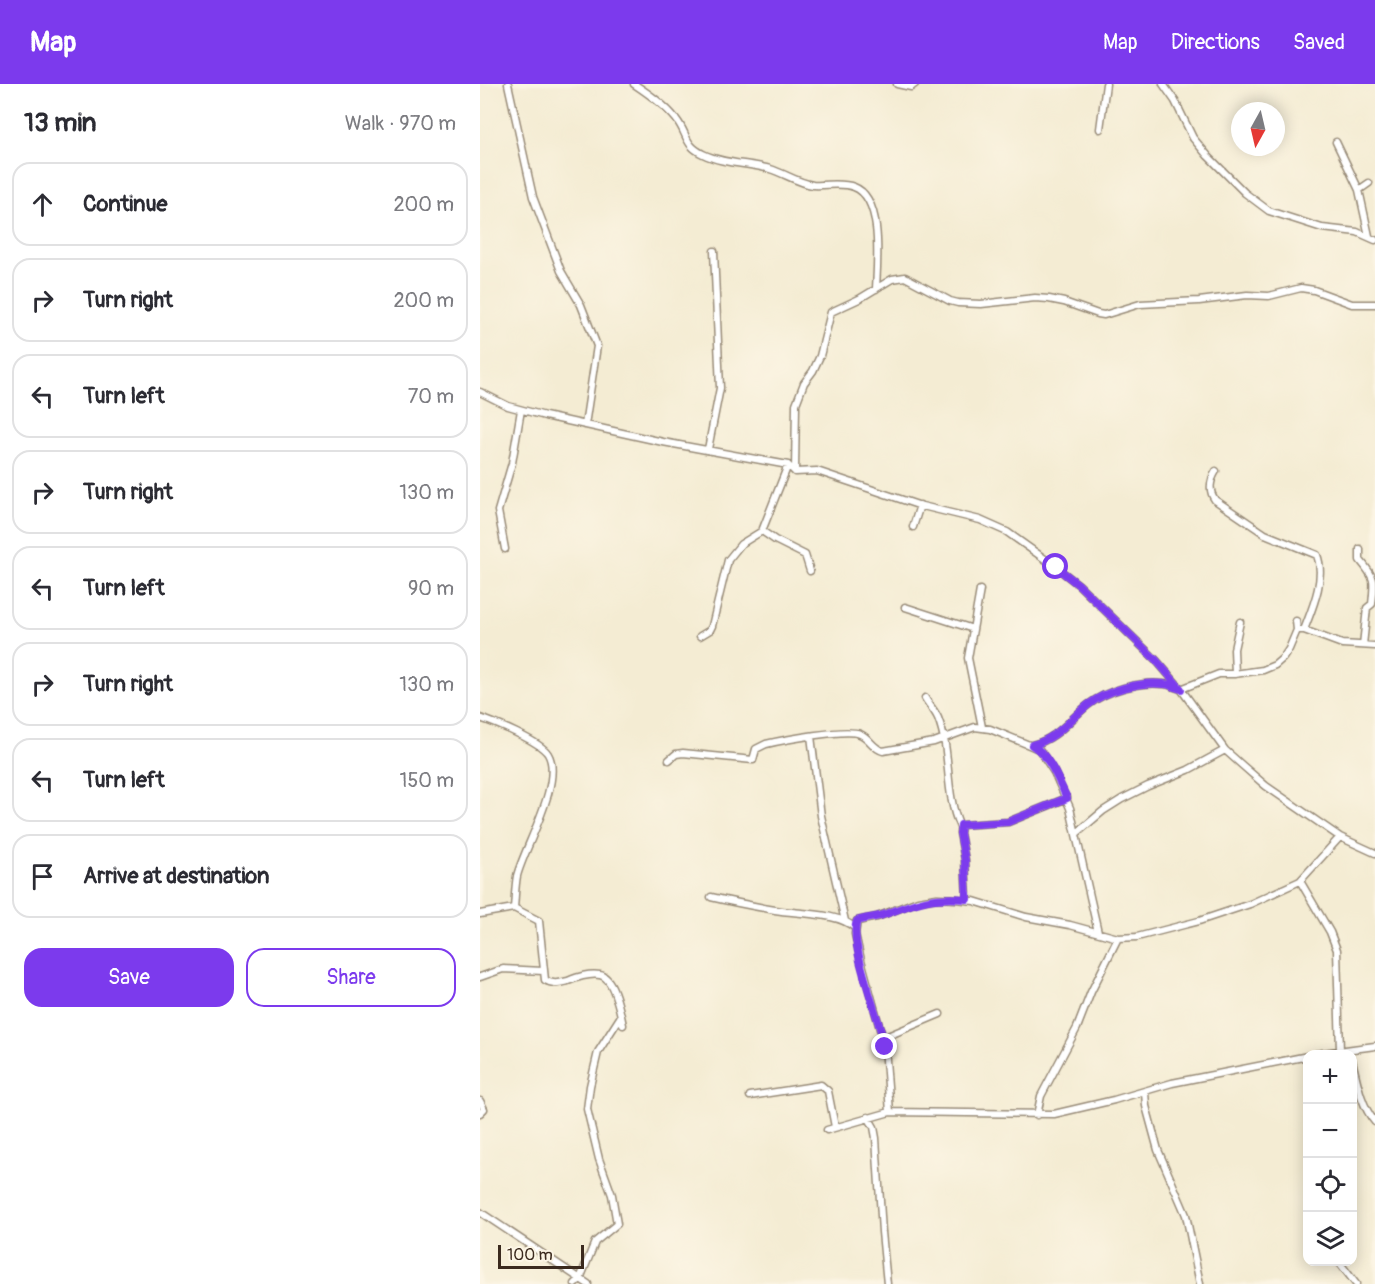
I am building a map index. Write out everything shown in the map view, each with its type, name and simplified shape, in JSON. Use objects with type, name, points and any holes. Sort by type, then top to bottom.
[{"type":"street","points":[[508,84],[533,197],[561,271],[580,305],[597,346],[585,425]]},
{"type":"street","points":[[634,84],[663,106],[681,127],[687,142],[706,156],[773,170],[811,184],[848,185],[861,191],[876,222],[878,240],[876,289]]},
{"type":"street","points":[[897,84],[912,87],[915,84]]},
{"type":"street","points":[[1100,129],[1106,84]]},
{"type":"street","points":[[1163,84],[1175,101],[1193,138],[1208,156],[1233,182],[1269,211],[1322,228],[1357,232],[1372,238]]},
{"type":"street","points":[[1336,142],[1359,190],[1372,238]]},
{"type":"street","points":[[1359,190],[1369,183]]},
{"type":"street","points":[[708,449],[720,388],[714,251]]},
{"type":"street","points":[[795,472],[796,404],[820,356],[831,312],[892,279],[905,277],[958,303],[981,304],[1035,298],[1049,299],[1104,315],[1140,304],[1199,301],[1247,295],[1269,296],[1301,288],[1314,290],[1352,304],[1375,304]]},
{"type":"street","points":[[480,392],[508,406],[585,425],[788,465],[795,472],[818,471],[920,505],[980,520],[1007,532],[1079,585],[1156,660],[1181,689],[1226,750],[1266,786],[1340,837],[1375,853]]},
{"type":"street","points":[[505,549],[498,511],[512,463],[521,410]]},
{"type":"street","points":[[700,636],[712,626],[728,560],[741,544],[762,531],[788,465]]},
{"type":"street","points":[[1032,745],[1053,737],[1088,705],[1106,693],[1121,688],[1164,684],[1181,689],[1219,674],[1263,670],[1283,658],[1300,630],[1318,585],[1320,567],[1317,555],[1265,534],[1215,500],[1211,495],[1210,487],[1211,478],[1216,471]]},
{"type":"street","points":[[913,527],[920,505]]},
{"type":"street","points":[[762,531],[805,555],[810,571]]},
{"type":"street","points":[[1360,549],[1360,560],[1373,574],[1374,581],[1372,604],[1367,608],[1363,645]]},
{"type":"street","points":[[980,590],[968,658],[982,727]]},
{"type":"street","points":[[905,608],[973,629]]},
{"type":"street","points":[[1296,621],[1300,630],[1342,644],[1375,646]]},
{"type":"street","points":[[1235,674],[1234,650],[1240,622]]},
{"type":"street","points":[[925,699],[938,719],[944,739],[954,814],[960,827],[967,880],[967,899]]},
{"type":"street","points":[[480,718],[511,730],[540,746],[548,754],[550,761],[550,782],[545,805],[517,877],[514,908]]},
{"type":"street","points":[[669,760],[676,754],[683,753],[753,760],[756,749],[766,744],[811,736],[854,733],[861,734],[877,749],[883,751],[944,739],[975,727],[982,727],[1032,745],[1039,749],[1045,757],[1067,798],[1077,833],[1098,932]]},
{"type":"street","points":[[811,736],[821,816],[845,921]]},
{"type":"street","points":[[1077,833],[1103,811],[1122,799],[1188,770],[1226,750]]},
{"type":"street","points":[[960,827],[964,824],[1008,822],[1067,798]]},
{"type":"street","points":[[890,1112],[883,1038],[861,960],[855,928],[855,923],[860,919],[877,917],[918,901],[937,898],[967,899],[1026,917],[1118,938],[1137,937],[1199,921],[1250,904],[1300,881],[1340,837]]},
{"type":"street","points":[[1300,881],[1330,932],[1337,950],[1340,1050]]},
{"type":"street","points":[[711,897],[818,915],[845,921],[855,928]]},
{"type":"street","points":[[480,914],[514,908],[539,921],[545,980],[556,984],[589,974],[603,975],[609,980],[614,990],[623,1025]]},
{"type":"street","points":[[1037,1115],[1041,1096],[1077,1028],[1091,992],[1118,938]]},
{"type":"street","points":[[480,977],[503,969],[543,971]]},
{"type":"street","points":[[883,1038],[940,1014]]},
{"type":"street","points":[[577,1281],[596,1242],[616,1224],[612,1195],[599,1159],[587,1109],[598,1052],[621,1016]]},
{"type":"street","points":[[1357,1050],[1375,1046]]},
{"type":"street","points":[[827,1130],[890,1112],[953,1111],[1037,1115],[1064,1112],[1172,1083],[1303,1057]]},
{"type":"street","points":[[1357,1081],[1368,1114],[1375,1122]]},
{"type":"street","points":[[750,1096],[821,1085],[828,1091],[836,1127]]},
{"type":"street","points":[[1145,1092],[1146,1106],[1158,1150],[1186,1215],[1200,1284]]},
{"type":"street","points":[[480,1101],[484,1109],[480,1113]]},
{"type":"street","points":[[868,1117],[874,1127],[876,1138],[887,1284]]},
{"type":"street","points":[[480,1212],[577,1281],[588,1284]]},
{"type":"street","points":[[1343,1266],[1356,1284]]},
{"type":"route","points":[[885,1047],[861,960],[855,923],[860,919],[877,917],[918,901],[937,898],[967,899],[961,825],[1008,822],[1067,798],[1045,757],[1039,749],[1032,745],[1053,737],[1088,705],[1106,693],[1142,685],[1164,684],[1181,689],[1156,660],[1100,608],[1079,585],[1056,567]]}]
